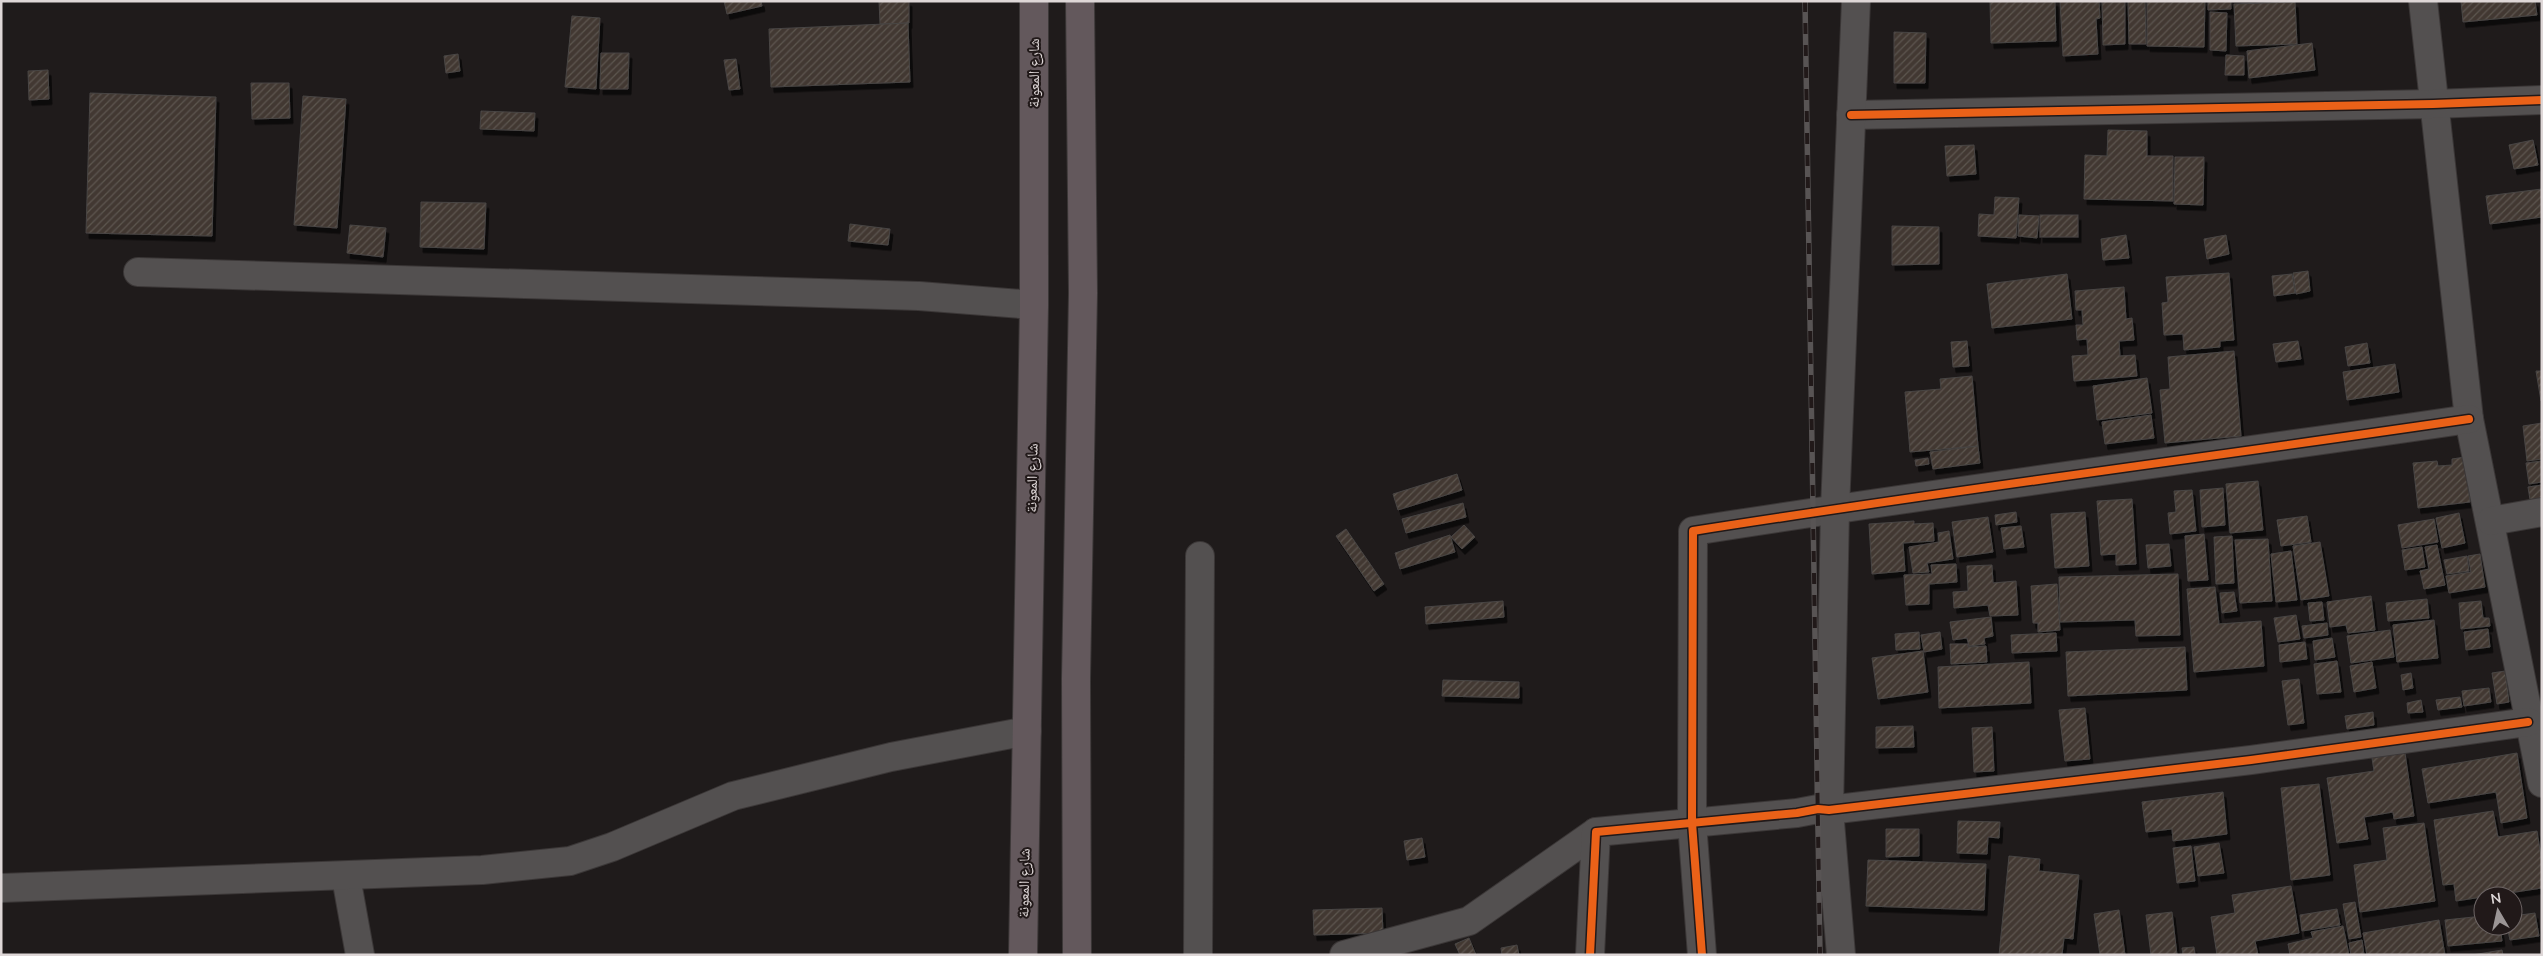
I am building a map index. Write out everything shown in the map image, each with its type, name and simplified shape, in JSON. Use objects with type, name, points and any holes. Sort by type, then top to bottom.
[{"type":"highway","name":"شارع المعونة","points":[[1023,955],[1034,305],[1034,1]]},
{"type":"highway","points":[[1077,955],[1076,679],[1083,293],[1080,1]]},
{"type":"street","points":[[1841,955],[1829,810],[1835,509],[1856,1]]},
{"type":"street","points":[[2423,1],[2433,104],[2470,419],[2491,520],[2528,722],[2542,783]]},
{"type":"street","points":[[1851,115],[2433,104],[2542,100]]},
{"type":"street","points":[[138,272],[919,296],[1034,305]]},
{"type":"street","points":[[1702,955],[1692,823],[1693,531],[1835,509],[2470,419]]},
{"type":"street","points":[[2491,520],[2542,512]]},
{"type":"street","points":[[1198,955],[1200,556]]},
{"type":"street","points":[[1344,955],[1469,921],[1596,832],[1797,813],[1818,809],[1829,810],[2251,760],[2528,722]]},
{"type":"street","points":[[1,888],[482,870],[570,861],[612,847],[733,796],[891,756],[1027,731]]},
{"type":"street","points":[[1590,955],[1596,832]]},
{"type":"street","points":[[346,876],[360,955]]},
{"type":"building","points":[[724,1],[761,1],[762,6],[727,14]]},
{"type":"building","points":[[879,1],[909,1],[909,23],[880,24]]},
{"type":"building","points":[[1990,1],[2055,1],[2056,41],[1991,43]]},
{"type":"building","points":[[2060,1],[2099,1],[2100,18],[2096,19],[2098,54],[2063,56]]},
{"type":"building","points":[[2102,1],[2125,1],[2125,44],[2103,45]]},
{"type":"building","points":[[2128,1],[2145,1],[2146,44],[2129,44]]},
{"type":"building","points":[[2147,1],[2205,1],[2204,47],[2147,46]]},
{"type":"building","points":[[2208,1],[2231,1],[2231,9],[2208,10]]},
{"type":"building","points":[[2461,1],[2535,1],[2537,15],[2463,22]]},
{"type":"building","points":[[2295,2],[2297,44],[2236,46],[2234,4]]},
{"type":"building","points":[[2210,12],[2227,13],[2226,51],[2210,50]]},
{"type":"building","points":[[572,16],[600,18],[596,89],[565,87]]},
{"type":"building","points":[[908,23],[910,82],[771,87],[769,29]]},
{"type":"building","points":[[1894,32],[1926,33],[1925,83],[1894,83]]},
{"type":"building","points":[[2312,43],[2315,70],[2249,78],[2247,51]]},
{"type":"building","points":[[601,53],[629,53],[628,89],[600,89]]},
{"type":"building","points":[[458,54],[460,71],[446,73],[444,56]]},
{"type":"building","points":[[2226,55],[2244,56],[2244,75],[2225,75]]},
{"type":"building","points":[[736,59],[740,89],[729,90],[724,60]]},
{"type":"building","points":[[48,70],[49,99],[29,100],[28,71]]},
{"type":"building","points":[[251,83],[289,83],[290,118],[252,119]]},
{"type":"building","points":[[90,93],[216,97],[212,236],[86,233]]},
{"type":"building","points":[[303,96],[346,99],[337,228],[294,225]]},
{"type":"building","points":[[481,111],[535,113],[534,131],[480,129]]},
{"type":"building","points":[[2108,130],[2147,131],[2147,156],[2173,156],[2173,201],[2084,199],[2085,155],[2107,156]]},
{"type":"building","points":[[2533,140],[2538,165],[2514,169],[2509,145]]},
{"type":"building","points":[[1974,145],[1976,174],[1947,176],[1945,146]]},
{"type":"building","points":[[2175,157],[2204,157],[2203,205],[2174,204]]},
{"type":"building","points":[[2542,189],[2542,217],[2490,224],[2486,196]]},
{"type":"building","points":[[1995,197],[2019,198],[2016,238],[1978,236],[1979,214],[1994,215]]},
{"type":"building","points":[[421,202],[486,203],[484,249],[420,247]]},
{"type":"building","points":[[2019,215],[2039,216],[2037,238],[2018,236]]},
{"type":"building","points":[[2040,215],[2078,215],[2078,237],[2040,237]]},
{"type":"building","points":[[850,224],[890,229],[888,245],[848,241]]},
{"type":"building","points":[[350,225],[386,228],[383,257],[347,253]]},
{"type":"building","points":[[1892,226],[1939,227],[1939,264],[1892,265]]},
{"type":"building","points":[[2126,235],[2129,258],[2103,260],[2101,239]]},
{"type":"building","points":[[2226,235],[2229,254],[2207,259],[2204,239]]},
{"type":"building","points":[[2308,271],[2310,291],[2296,294],[2293,273]]},
{"type":"building","points":[[2229,273],[2234,340],[2220,341],[2220,347],[2184,350],[2183,334],[2164,335],[2162,303],[2168,302],[2166,277]]},
{"type":"building","points":[[2067,274],[2072,319],[1992,328],[1987,284]]},
{"type":"building","points":[[2292,274],[2295,293],[2274,296],[2272,276]]},
{"type":"building","points":[[2124,287],[2126,319],[2132,318],[2134,340],[2119,341],[2120,356],[2135,355],[2137,376],[2074,381],[2072,356],[2088,355],[2087,339],[2077,340],[2076,325],[2083,325],[2082,310],[2076,310],[2075,291]]},
{"type":"building","points":[[1967,341],[1969,366],[1953,367],[1951,342]]},
{"type":"building","points":[[2298,341],[2301,359],[2276,362],[2273,344]]},
{"type":"building","points":[[2367,343],[2370,363],[2348,366],[2345,347]]},
{"type":"building","points":[[2234,351],[2241,436],[2165,443],[2160,390],[2170,389],[2168,357]]},
{"type":"building","points":[[2395,364],[2399,392],[2347,400],[2343,372]]},
{"type":"building","points":[[2536,371],[2542,371],[2542,401],[2541,401]]},
{"type":"building","points":[[1972,376],[1978,446],[1910,452],[1905,392],[1941,389],[1940,379]]},
{"type":"building","points":[[2147,378],[2152,413],[2097,420],[2093,386]]},
{"type":"building","points":[[2151,415],[2154,438],[2105,444],[2102,422]]},
{"type":"building","points":[[2542,423],[2542,459],[2527,461],[2523,426]]},
{"type":"building","points":[[1978,446],[1980,463],[1933,469],[1930,452]]},
{"type":"building","points":[[2465,457],[2470,502],[2418,508],[2413,463],[2437,461],[2438,466],[2452,465],[2452,459]]},
{"type":"building","points":[[1928,458],[1929,464],[1916,466],[1915,460]]},
{"type":"building","points":[[2542,461],[2542,482],[2529,484],[2526,463]]},
{"type":"building","points":[[1457,474],[1462,490],[1398,510],[1393,494]]},
{"type":"building","points":[[2258,481],[2263,530],[2230,533],[2226,484]]},
{"type":"building","points":[[2542,485],[2542,505],[2531,506],[2528,487]]},
{"type":"building","points":[[2223,488],[2225,525],[2202,527],[2200,490]]},
{"type":"building","points":[[2192,490],[2196,531],[2170,534],[2168,513],[2176,512],[2174,491]]},
{"type":"building","points":[[2132,499],[2136,564],[2116,565],[2116,554],[2101,555],[2097,501]]},
{"type":"building","points":[[1463,503],[1466,517],[1406,533],[1402,519]]},
{"type":"building","points":[[2016,512],[2017,522],[1996,525],[1995,515]]},
{"type":"building","points":[[2085,512],[2089,566],[2055,568],[2051,514]]},
{"type":"building","points":[[2459,513],[2465,543],[2442,548],[2436,518]]},
{"type":"building","points":[[2307,516],[2311,542],[2281,546],[2277,520]]},
{"type":"building","points":[[1988,517],[1993,552],[1957,557],[1952,522]]},
{"type":"building","points":[[2434,519],[2438,542],[2402,548],[2398,525]]},
{"type":"building","points":[[1914,521],[1914,524],[1933,523],[1934,541],[1903,543],[1905,571],[1872,574],[1869,524]]},
{"type":"building","points":[[1464,525],[1475,537],[1462,549],[1451,537]]},
{"type":"building","points":[[2021,526],[2024,547],[2004,549],[2001,528]]},
{"type":"building","points":[[1346,529],[1384,584],[1374,591],[1336,536]]},
{"type":"building","points":[[1949,531],[1953,559],[1927,563],[1929,572],[1913,573],[1909,547],[1939,542],[1938,533]]},
{"type":"building","points":[[2204,534],[2208,580],[2188,581],[2185,536]]},
{"type":"building","points":[[1450,535],[1455,552],[1400,569],[1395,553]]},
{"type":"building","points":[[2232,536],[2234,583],[2216,584],[2214,537]]},
{"type":"building","points":[[2268,539],[2272,601],[2240,603],[2235,540]]},
{"type":"building","points":[[2320,542],[2329,596],[2301,600],[2293,546]]},
{"type":"building","points":[[2169,544],[2171,566],[2148,568],[2146,545]]},
{"type":"building","points":[[2437,545],[2445,585],[2424,589],[2420,571],[2429,569],[2425,547]]},
{"type":"building","points":[[2422,547],[2425,567],[2405,570],[2402,550]]},
{"type":"building","points":[[2291,551],[2297,600],[2276,602],[2271,554]]},
{"type":"building","points":[[2480,554],[2485,587],[2449,593],[2446,576],[2471,572],[2468,556]]},
{"type":"building","points":[[2467,556],[2469,571],[2447,574],[2444,560]]},
{"type":"building","points":[[1956,564],[1957,582],[1929,584],[1929,604],[1906,605],[1904,575],[1932,574],[1931,565]]},
{"type":"building","points":[[1992,565],[1993,583],[2016,581],[2018,615],[1990,616],[1988,605],[1954,608],[1953,592],[1968,591],[1967,566]]},
{"type":"building","points":[[2178,574],[2180,635],[2136,636],[2135,620],[2060,622],[2059,577]]},
{"type":"building","points":[[2057,584],[2060,630],[2038,632],[2038,623],[2033,623],[2031,586]]},
{"type":"building","points":[[2215,587],[2219,624],[2261,621],[2264,666],[2194,672],[2187,589]]},
{"type":"building","points":[[2234,592],[2237,611],[2222,613],[2220,593]]},
{"type":"building","points":[[2371,596],[2375,630],[2348,633],[2346,625],[2330,627],[2327,602]]},
{"type":"building","points":[[2427,599],[2429,618],[2388,621],[2386,603]]},
{"type":"building","points":[[1503,601],[1504,617],[1426,624],[1425,607]]},
{"type":"building","points":[[2481,601],[2483,618],[2489,618],[2490,626],[2461,629],[2459,603]]},
{"type":"building","points":[[2322,602],[2324,620],[2310,621],[2308,603]]},
{"type":"building","points":[[2296,615],[2300,639],[2278,642],[2274,618]]},
{"type":"building","points":[[1991,617],[1993,636],[1984,638],[1985,644],[1969,646],[1967,638],[1953,640],[1950,622]]},
{"type":"building","points":[[2434,620],[2438,658],[2397,662],[2393,625]]},
{"type":"building","points":[[2327,623],[2328,635],[2304,638],[2302,626]]},
{"type":"building","points":[[2488,629],[2490,647],[2466,650],[2464,632]]},
{"type":"building","points":[[2390,630],[2394,657],[2351,663],[2347,636]]},
{"type":"building","points":[[1919,632],[1920,649],[1896,650],[1895,634]]},
{"type":"building","points":[[1940,632],[1942,649],[1924,652],[1921,635]]},
{"type":"building","points":[[2056,633],[2057,651],[2012,653],[2011,635]]},
{"type":"building","points":[[2332,638],[2335,657],[2315,660],[2313,641]]},
{"type":"building","points":[[2305,642],[2307,659],[2280,662],[2279,645]]},
{"type":"building","points":[[1950,644],[1968,644],[1968,647],[1986,646],[1987,662],[1951,664]]},
{"type":"building","points":[[2185,647],[2187,690],[2068,696],[2066,652]]},
{"type":"building","points":[[1923,651],[1928,692],[1878,699],[1872,658]]},
{"type":"building","points":[[2337,661],[2341,692],[2317,694],[2314,664]]},
{"type":"building","points":[[2029,662],[2031,703],[1939,708],[1938,667]]},
{"type":"building","points":[[2372,662],[2376,688],[2354,692],[2350,666]]},
{"type":"building","points":[[2505,671],[2509,702],[2497,704],[2492,673]]},
{"type":"building","points":[[2411,673],[2413,688],[2403,690],[2401,675]]},
{"type":"building","points":[[2299,679],[2304,723],[2288,725],[2282,681]]},
{"type":"building","points":[[1443,680],[1519,682],[1519,698],[1442,696]]},
{"type":"building","points":[[2489,688],[2491,702],[2464,706],[2462,691]]},
{"type":"building","points":[[2460,697],[2462,707],[2438,710],[2436,700]]},
{"type":"building","points":[[2421,700],[2423,712],[2408,713],[2407,703]]},
{"type":"building","points":[[2085,708],[2090,759],[2065,761],[2059,710]]},
{"type":"building","points":[[2373,712],[2374,725],[2347,729],[2345,716]]},
{"type":"building","points":[[1913,726],[1914,747],[1876,748],[1876,727]]},
{"type":"building","points":[[1992,727],[1994,771],[1974,772],[1972,728]]},
{"type":"building","points":[[2405,753],[2414,816],[2394,819],[2393,812],[2364,817],[2368,839],[2337,843],[2327,778],[2374,771],[2372,758]]},
{"type":"building","points":[[2517,753],[2527,818],[2501,823],[2496,792],[2428,803],[2422,769]]},
{"type":"building","points":[[2319,784],[2330,875],[2291,880],[2281,788]]},
{"type":"building","points":[[2223,792],[2227,834],[2173,841],[2172,829],[2146,832],[2142,802]]},
{"type":"building","points":[[2493,811],[2498,837],[2537,831],[2542,863],[2542,888],[2523,891],[2523,886],[2473,886],[2473,898],[2456,901],[2454,884],[2443,885],[2434,820]]},
{"type":"building","points":[[1958,821],[2000,822],[1999,838],[1988,837],[1987,854],[1957,853]]},
{"type":"building","points":[[2424,823],[2435,901],[2360,912],[2354,865],[2387,860],[2383,828]]},
{"type":"building","points":[[1886,829],[1919,829],[1919,856],[1886,857]]},
{"type":"building","points":[[1422,838],[1425,857],[1407,860],[1404,841]]},
{"type":"building","points":[[2219,843],[2224,873],[2198,876],[2194,847]]},
{"type":"building","points":[[2191,846],[2195,881],[2177,883],[2173,848]]},
{"type":"building","points":[[2009,856],[2040,859],[2039,871],[2079,875],[2073,939],[2064,938],[2062,955],[1999,955]]},
{"type":"building","points":[[1868,860],[1986,864],[1984,910],[1866,906]]},
{"type":"building","points":[[2291,886],[2299,933],[2255,941],[2258,955],[2217,955],[2211,917],[2235,913],[2232,895]]},
{"type":"building","points":[[2355,902],[2361,937],[2349,939],[2343,904]]},
{"type":"building","points":[[1382,908],[1383,933],[1314,935],[1313,910]]},
{"type":"building","points":[[2337,909],[2340,925],[2302,931],[2300,915]]},
{"type":"building","points":[[2119,910],[2125,955],[2100,955],[2094,914]]},
{"type":"building","points":[[2172,912],[2177,955],[2151,955],[2146,915]]},
{"type":"building","points":[[2535,913],[2539,936],[2510,940],[2509,936],[2523,936],[2523,915]]},
{"type":"building","points":[[2473,917],[2473,936],[2501,936],[2502,941],[2448,946],[2445,920]]},
{"type":"building","points":[[2439,920],[2445,955],[2367,955],[2363,933]]},
{"type":"building","points":[[2343,926],[2349,955],[2290,955],[2288,944],[2313,938],[2311,932]]},
{"type":"building","points":[[1469,938],[1476,955],[1460,955],[1455,944]]},
{"type":"building","points":[[2362,940],[2364,955],[2351,955],[2349,943]]},
{"type":"building","points":[[1517,945],[1519,955],[1502,955],[1501,948]]},
{"type":"building","points":[[2194,947],[2195,955],[2183,955],[2182,948]]},
{"type":"building","points":[[2502,950],[2503,955],[2472,955]]},
{"type":"railway","points":[[1805,1],[1820,955]]},
{"type":"cycle path","points":[[1851,115],[2433,104],[2542,100]]},
{"type":"cycle path","points":[[1702,955],[1692,823],[1693,531],[2469,419]]},
{"type":"cycle path","points":[[1590,955],[1596,832],[1797,813],[1818,809],[1829,810],[2251,760],[2528,722]]}]
